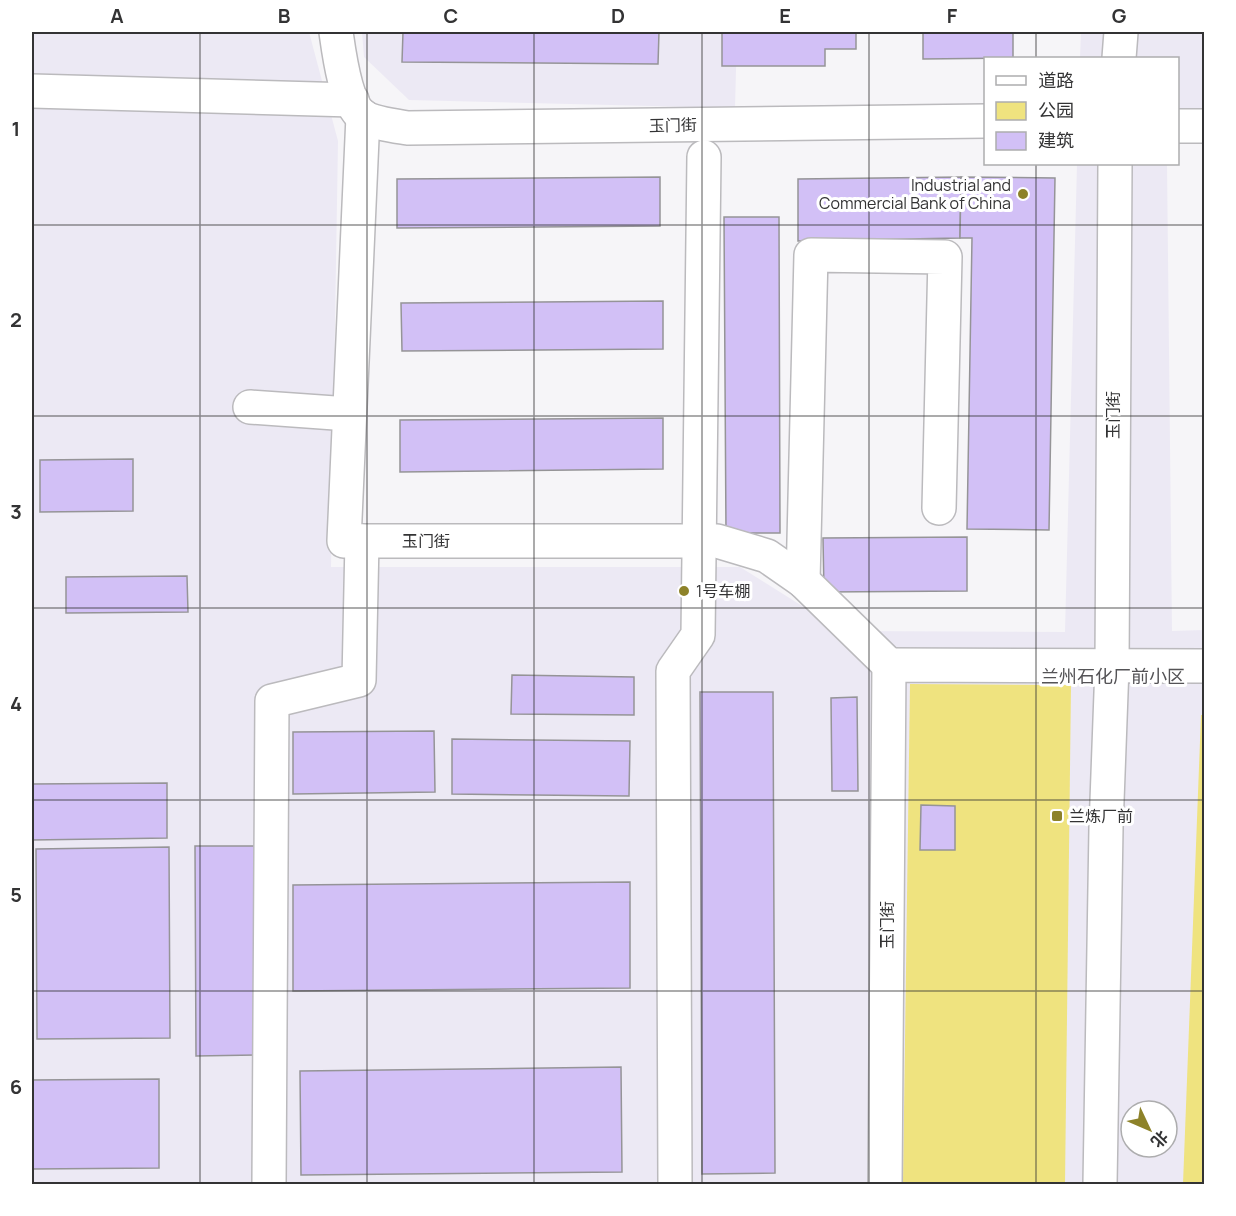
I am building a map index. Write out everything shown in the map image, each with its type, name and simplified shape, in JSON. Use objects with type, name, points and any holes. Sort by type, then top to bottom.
[{"type":"street","points":[[269,1185],[272,700],[359,680],[362,541],[344,541],[357,108],[342,70],[336,32]]},
{"type":"street","points":[[1119,57],[1121,32]]},
{"type":"street","name":"玉门街","points":[[32,91],[357,108],[384,123],[408,128],[984,121]]},
{"type":"street","points":[[1179,126],[1204,126]]},
{"type":"street","points":[[675,1185],[673,671],[698,635],[701,541],[704,157]]},
{"type":"street","name":"玉门街","points":[[1100,1185],[1106,840],[1112,666],[1115,165]]},
{"type":"street","points":[[803,581],[812,255],[945,257],[939,508]]},
{"type":"street","points":[[250,407],[349,414]]},
{"type":"street","name":"玉门街","points":[[362,541],[717,541],[767,556],[803,581],[889,665],[885,1185]]},
{"type":"street","points":[[889,665],[1204,666]]},
{"type":"shaded area","points":[[32,32],[309,32],[338,141],[331,567],[740,567],[842,631],[1065,632],[1077,165],[1167,165],[1172,631],[1204,630],[1204,1184],[32,1184]]},
{"type":"shaded area","points":[[362,32],[737,32],[735,108],[409,100],[364,57]]},
{"type":"shaded area","points":[[1081,32],[1204,32],[1204,132],[1179,132],[1179,57],[1080,57]]},
{"type":"green space","points":[[910,684],[1071,685],[1065,1184],[903,1184]]},
{"type":"green space","points":[[1201,715],[1204,715],[1204,1184],[1183,1184]]},
{"type":"building","points":[[403,32],[659,32],[658,64],[402,62]]},
{"type":"building","points":[[722,32],[856,32],[856,49],[825,49],[825,66],[722,66]]},
{"type":"building","points":[[923,32],[1013,32],[1013,57],[923,59]]},
{"type":"building","points":[[660,177],[660,226],[397,228],[397,179]]},
{"type":"building","points":[[961,177],[960,238],[798,241],[798,179]]},
{"type":"building","points":[[961,177],[1055,178],[1049,530],[967,529],[972,238],[960,238]]},
{"type":"building","points":[[724,217],[779,217],[780,533],[726,533]]},
{"type":"building","points":[[663,301],[663,349],[402,351],[401,303]]},
{"type":"building","points":[[663,418],[663,469],[400,472],[400,420]]},
{"type":"building","points":[[133,459],[133,511],[40,512],[40,460]]},
{"type":"building","points":[[967,537],[967,591],[824,592],[823,538]]},
{"type":"building","points":[[187,576],[188,612],[66,613],[66,577]]},
{"type":"building","points":[[512,675],[634,677],[634,715],[511,714]]},
{"type":"building","points":[[700,692],[773,692],[775,1173],[702,1174]]},
{"type":"building","points":[[857,697],[858,791],[832,791],[831,698]]},
{"type":"building","points":[[434,731],[435,792],[293,794],[293,732]]},
{"type":"building","points":[[452,739],[630,741],[629,796],[452,794]]},
{"type":"building","points":[[167,783],[167,838],[32,840],[32,784]]},
{"type":"building","points":[[921,805],[955,806],[955,850],[920,850]]},
{"type":"building","points":[[195,846],[256,846],[257,1055],[196,1056]]},
{"type":"building","points":[[169,847],[170,1038],[37,1039],[36,849]]},
{"type":"building","points":[[630,882],[630,988],[293,991],[293,885]]},
{"type":"building","points":[[621,1067],[622,1172],[301,1175],[300,1071]]},
{"type":"building","points":[[159,1079],[159,1168],[32,1169],[32,1080]]},
{"type":"place","name":"Industrial and Commercial Bank of China","points":[[1023,194]]},
{"type":"place","name":"1号车棚","points":[[684,591]]},
{"type":"place","name":"兰炼厂前","points":[[1057,816]]},
{"type":"district","name":"兰州石化厂前小区","points":[[1113,676]]}]
